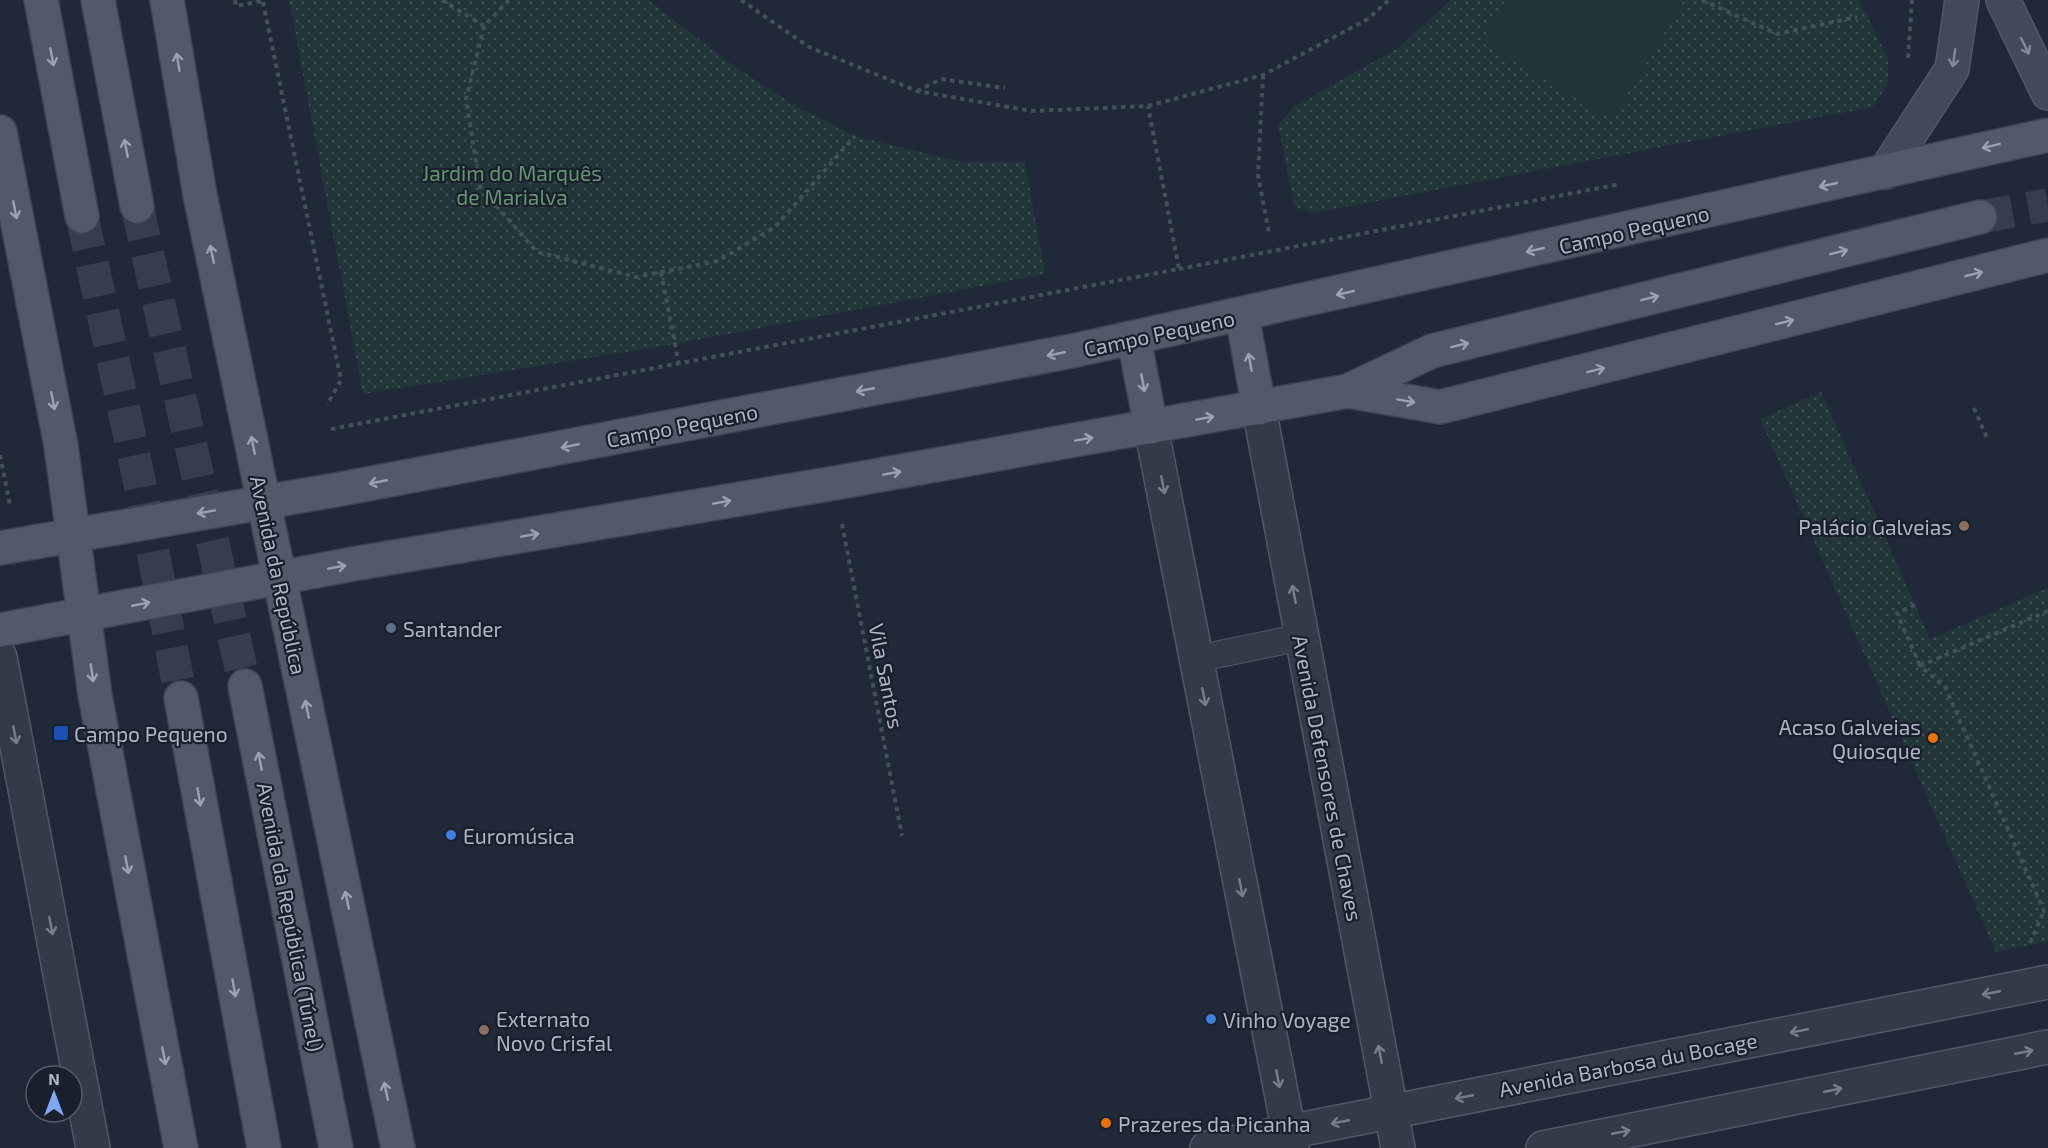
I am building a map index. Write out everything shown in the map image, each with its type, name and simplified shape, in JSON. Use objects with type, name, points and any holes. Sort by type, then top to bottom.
[{"type":"main road","points":[[41,0],[82,216]]},
{"type":"main road","points":[[98,0],[137,206]]},
{"type":"main road","name":"Avenida da República","points":[[168,0],[200,195],[398,1148]]},
{"type":"main road","points":[[0,132],[61,446],[95,695],[182,1148]]},
{"type":"main road","name":"Campo Pequeno","points":[[0,548],[264,502],[1134,339],[2048,135]]},
{"type":"main road","points":[[0,630],[280,578],[1348,391],[1432,351],[1980,217]]},
{"type":"main road","points":[[1348,391],[1440,407],[2048,255]]},
{"type":"main road","points":[[1242,315],[1259,408]]},
{"type":"main road","points":[[1134,339],[1151,427]]},
{"type":"main road","name":"Avenida da República (Túnel)","points":[[245,686],[336,1148]]},
{"type":"main road","points":[[181,698],[264,1148]]},
{"type":"street","points":[[1885,172],[1952,69],[1962,0]]},
{"type":"street","points":[[2003,0],[2048,93]]},
{"type":"street","name":"Avenida Defensores de Chaves","points":[[1259,408],[1398,1148]]},
{"type":"street","points":[[1151,427],[1290,1140]]},
{"type":"street","points":[[0,657],[93,1148]]},
{"type":"street","name":"Avenida Barbosa du Bocage","points":[[1207,1148],[1290,1140],[1391,1112],[2048,982]]},
{"type":"street","points":[[1543,1148],[2048,1047]]},
{"type":"lane","points":[[1197,659],[1302,637]]},
{"type":"path","points":[[235,0],[236,6],[263,1],[341,380],[327,405]]},
{"type":"path","points":[[442,0],[484,26]]},
{"type":"path","points":[[509,0],[484,26],[466,99],[480,187],[537,252],[636,277],[718,261],[775,227],[855,136]]},
{"type":"path","points":[[741,0],[809,47],[917,91],[1032,111],[1148,106],[1263,75],[1368,19],[1389,0]]},
{"type":"path","points":[[747,4],[751,0]]},
{"type":"path","points":[[1702,0],[1777,34],[1857,17]]},
{"type":"path","points":[[1907,64],[1912,0]]},
{"type":"path","points":[[1263,75],[1258,175],[1269,233]]},
{"type":"path","points":[[917,91],[941,79],[1005,88]]},
{"type":"path","points":[[1148,106],[1179,269]]},
{"type":"path","points":[[331,429],[679,365],[1626,183]]},
{"type":"path","points":[[661,272],[679,365]]},
{"type":"path","points":[[1974,408],[1988,440]]},
{"type":"path","name":"Vila Santos","points":[[842,523],[902,836]]},
{"type":"path","points":[[1915,605],[1897,613],[1920,666],[1945,687],[2044,911],[2048,910]]},
{"type":"path","points":[[1920,666],[2048,611]]},
{"type":"green space","name":"Jardim do Marquês de Marialva","points":[[289,0],[648,0],[730,63],[792,104],[855,136],[961,162],[1025,162],[1045,274],[675,344],[363,394]]},
{"type":"green space","points":[[1450,0],[1859,0],[1888,59],[1888,84],[1873,107],[1313,213],[1295,207],[1278,125],[1293,107],[1400,47]]},
{"type":"green space","points":[[1506,0],[1684,0],[1612,120],[1481,42]]},
{"type":"green space","points":[[1821,392],[1930,639],[2048,588],[2048,941],[1996,952],[1760,419]]},
{"type":"tunnel","points":[[1980,217],[2048,205]]},
{"type":"tunnel","points":[[137,206],[245,686]]},
{"type":"tunnel","points":[[82,216],[140,484],[181,698]]},
{"type":"place","name":"Palácio Galveias","points":[[1964,526]]},
{"type":"place","name":"Santander","points":[[391,628]]},
{"type":"place","name":"Campo Pequeno","points":[[61,733]]},
{"type":"place","name":"Acaso Galveias Quiosque","points":[[1933,738]]},
{"type":"place","name":"Euromúsica","points":[[451,835]]},
{"type":"place","name":"Vinho Voyage","points":[[1211,1019]]},
{"type":"place","name":"Externato Novo Crisfal","points":[[484,1030]]},
{"type":"place","name":"Prazeres da Picanha","points":[[1106,1123]]}]
